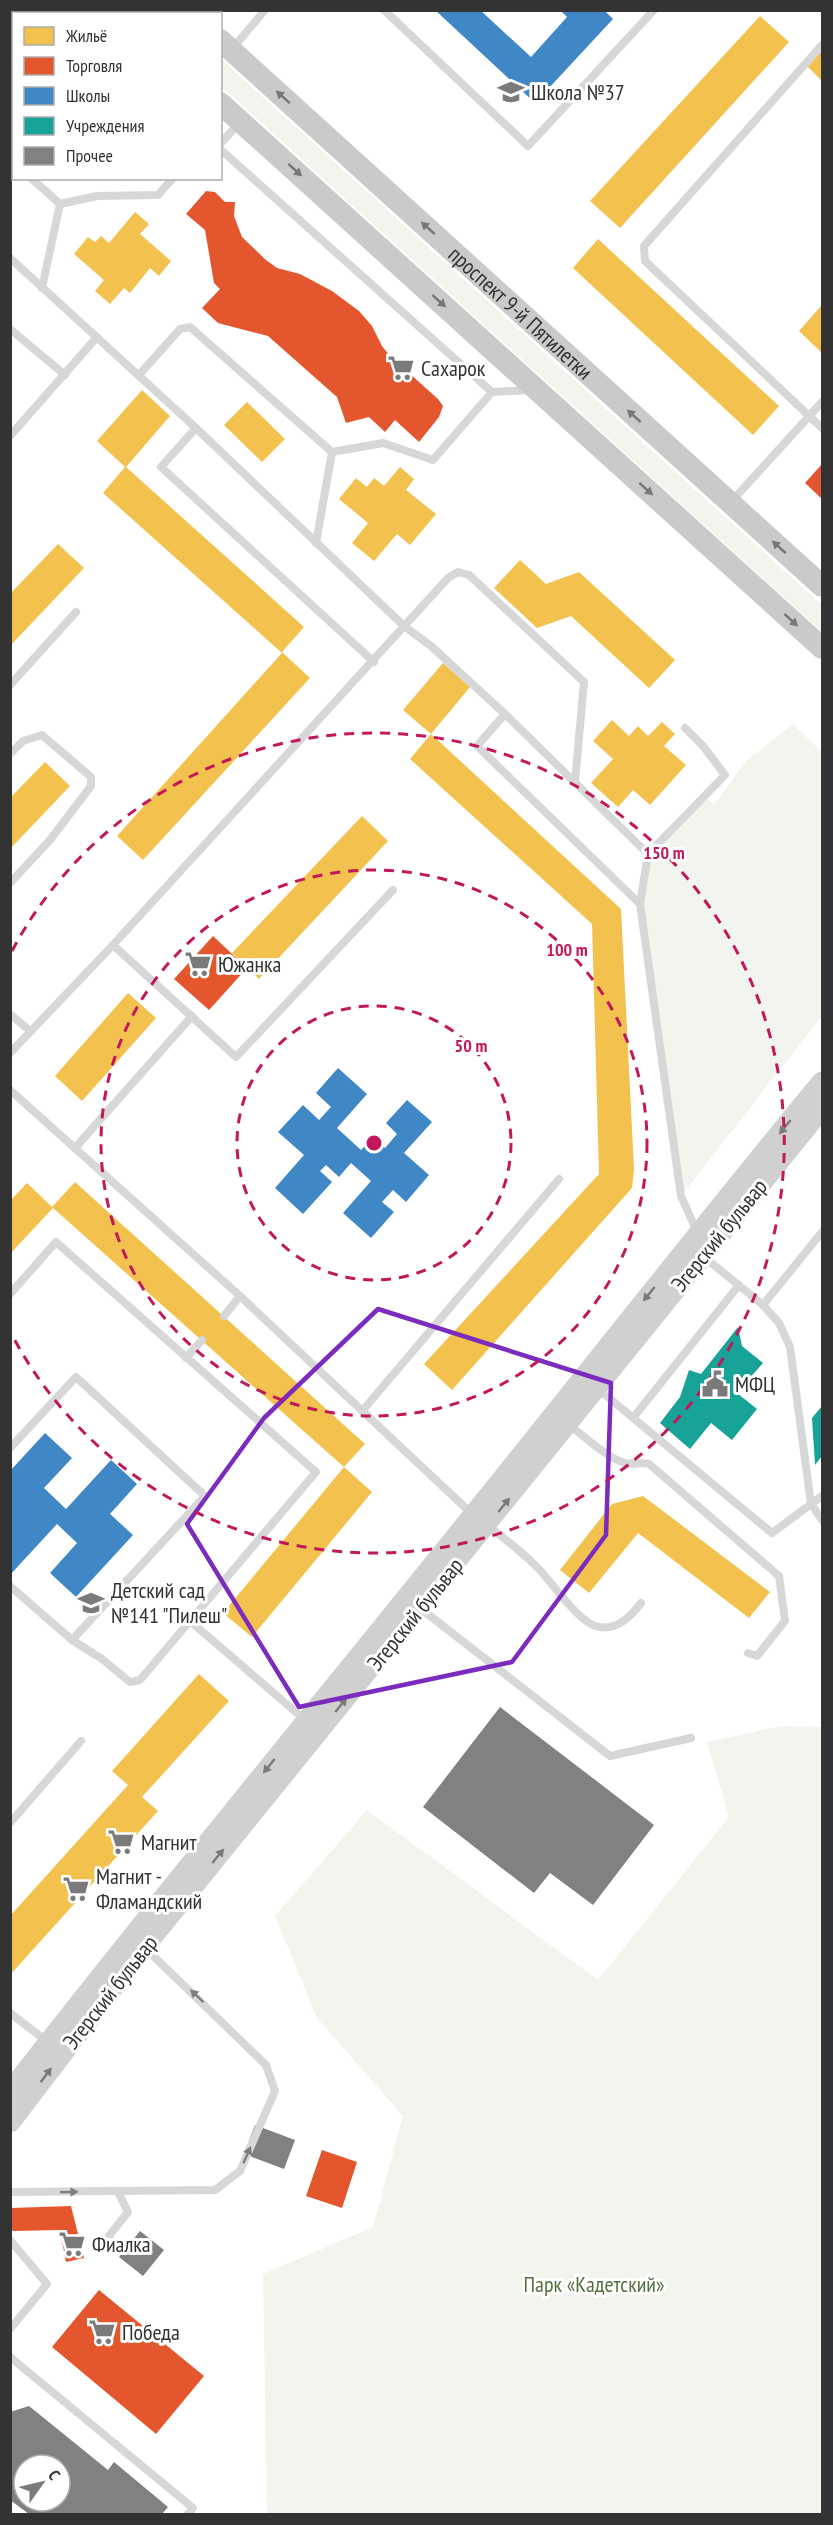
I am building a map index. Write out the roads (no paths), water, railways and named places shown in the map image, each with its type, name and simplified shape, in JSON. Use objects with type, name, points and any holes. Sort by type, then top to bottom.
[{"type":"main road","name":"проспект 9-й Пятилетки","points":[[226,45],[822,586]]},
{"type":"main road","name":"проспект 9-й Пятилетки","points":[[222,105],[822,648]]},
{"type":"main road","name":"Эгерский бульвар","points":[[10,2122],[56,2048],[700,1245],[822,1082]]},
{"type":"main road","name":"Эгерский бульвар","points":[[700,1245],[822,1108]]},
{"type":"main road","name":"Эгерский бульвар","points":[[10,2092],[56,2048],[144,1947],[313,1726],[420,1608],[481,1520]]},
{"type":"lane","points":[[226,45],[265,10]]},
{"type":"lane","points":[[384,10],[528,146],[654,10]]},
{"type":"lane","points":[[822,45],[644,246],[645,261],[822,428]]},
{"type":"lane","points":[[222,142],[241,121]]},
{"type":"lane","points":[[222,151],[492,392],[537,390]]},
{"type":"lane","points":[[33,180],[60,204]]},
{"type":"lane","points":[[60,204],[97,196],[158,195],[171,180]]},
{"type":"lane","points":[[42,288],[60,204]]},
{"type":"lane","points":[[10,258],[196,428],[404,626],[432,646],[505,714],[648,854]]},
{"type":"lane","points":[[139,375],[180,328],[190,327],[332,452]]},
{"type":"lane","points":[[10,329],[65,375]]},
{"type":"lane","points":[[10,436],[97,338]]},
{"type":"lane","points":[[332,452],[383,443],[433,460],[492,392]]},
{"type":"lane","points":[[730,503],[822,402]]},
{"type":"lane","points":[[196,428],[161,467],[374,662]]},
{"type":"lane","points":[[316,543],[332,452]]},
{"type":"lane","points":[[10,1053],[374,662],[448,578],[458,572],[469,575],[584,682],[574,782]]},
{"type":"lane","points":[[10,685],[76,612]]},
{"type":"lane","points":[[505,714],[477,746],[640,904]]},
{"type":"lane","points":[[685,728],[703,746],[725,775],[648,854],[640,904],[681,1196],[700,1245],[739,1285],[764,1305],[779,1323],[790,1347],[811,1504],[822,1520]]},
{"type":"lane","points":[[10,754],[23,741],[42,735],[91,777],[91,786],[50,840],[10,883]]},
{"type":"lane","points":[[113,945],[236,1057],[393,890]]},
{"type":"lane","points":[[10,1014],[30,1031]]},
{"type":"lane","points":[[75,1148],[192,1016]]},
{"type":"lane","points":[[10,1090],[240,1296],[481,1520],[536,1566],[585,1620],[599,1627],[616,1626],[629,1618],[641,1603]]},
{"type":"lane","points":[[363,1410],[559,1179]]},
{"type":"lane","points":[[764,1305],[822,1232]]},
{"type":"lane","points":[[10,1294],[56,1242],[316,1472],[140,1680],[130,1682],[102,1659],[72,1640],[10,1586]]},
{"type":"lane","points":[[633,1418],[739,1285]]},
{"type":"lane","points":[[224,1316],[240,1296]]},
{"type":"lane","points":[[186,1358],[202,1340]]},
{"type":"lane","points":[[10,1448],[76,1377],[205,1496],[72,1640]]},
{"type":"lane","points":[[589,1383],[772,1533],[822,1496]]},
{"type":"lane","points":[[561,1419],[615,1459],[627,1464],[641,1462],[649,1464],[779,1576],[786,1621],[757,1656],[748,1653]]},
{"type":"lane","points":[[420,1608],[610,1756],[691,1738]]},
{"type":"lane","points":[[190,1621],[313,1726]]},
{"type":"lane","points":[[10,1822],[81,1741]]},
{"type":"lane","points":[[10,2192],[215,2190],[240,2171],[275,2091],[266,2065],[144,1947]]},
{"type":"lane","points":[[10,2013],[56,2048]]},
{"type":"lane","points":[[118,2192],[128,2212],[108,2237],[125,2251]]},
{"type":"lane","points":[[10,2241],[47,2284],[10,2329]]},
{"type":"lane","points":[[10,2357],[193,2508],[188,2514]]},
{"type":"place","name":"Школа №37","points":[[511,92]]},
{"type":"place","name":"Сахарок","points":[[401,368]]},
{"type":"place","name":"Южанка","points":[[198,964]]},
{"type":"place","name":"МФЦ","points":[[715,1384]]},
{"type":"place","name":"Детский сад №141 \"Пилеш\"","points":[[91,1603]]},
{"type":"place","name":"Магнит","points":[[121,1842]]},
{"type":"place","name":"Магнит - Фламандский","points":[[76,1889]]},
{"type":"place","name":"Фиалка","points":[[72,2244]]},
{"type":"place","name":"Победа","points":[[102,2332]]},
{"type":"park label","name":"Парк «Кадетский»","points":[[594,2284]]}]
